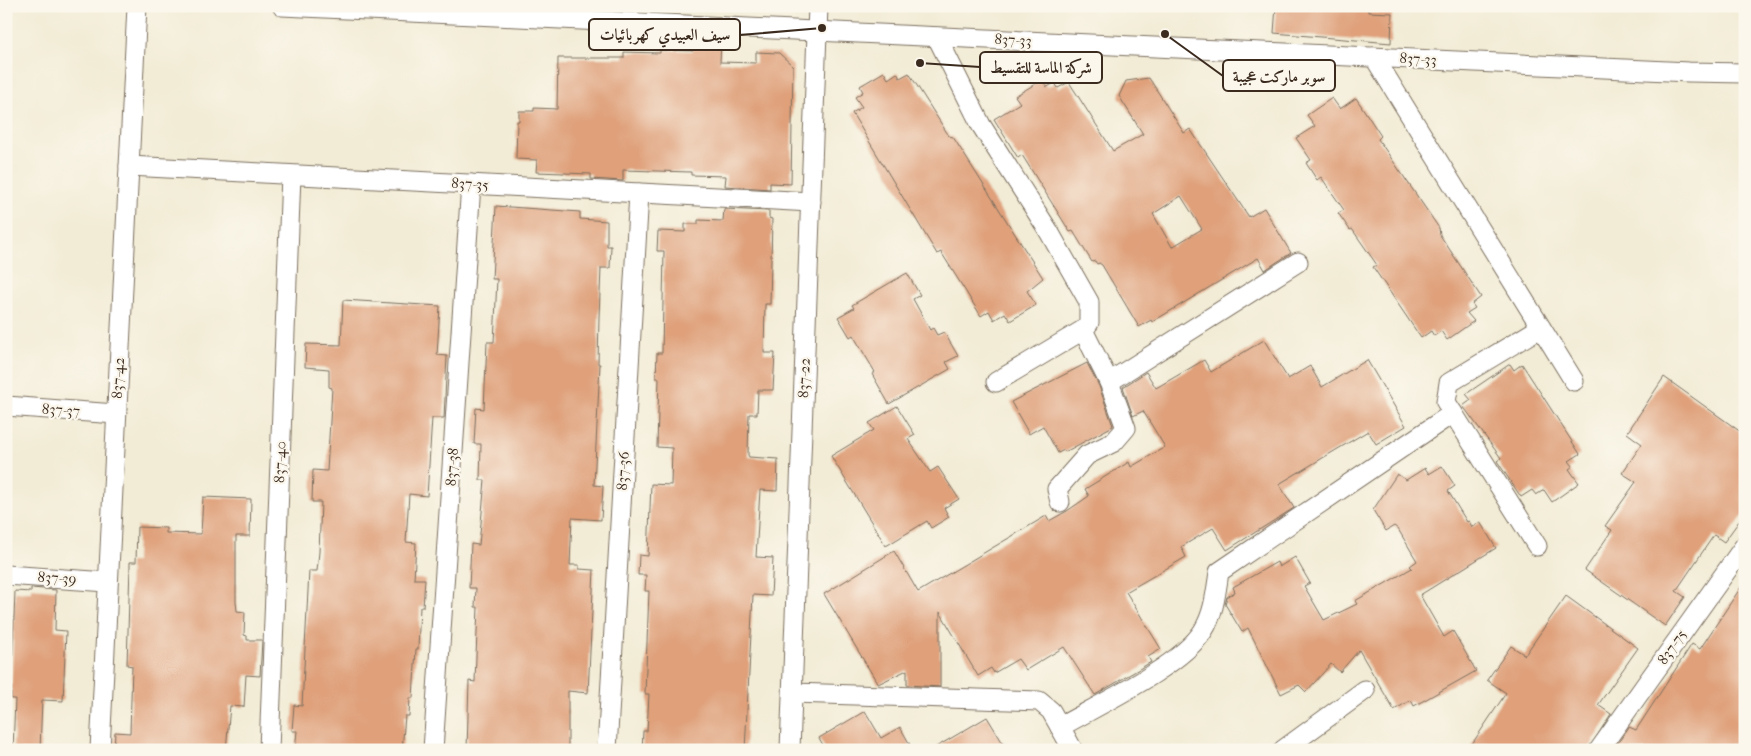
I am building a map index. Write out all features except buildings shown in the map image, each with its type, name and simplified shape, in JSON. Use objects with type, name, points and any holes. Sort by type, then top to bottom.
[{"type":"street","name":"837-42","points":[[100,750],[137,6]]},
{"type":"street","name":"837-33","points":[[282,6],[474,11],[937,37],[1745,73]]},
{"type":"street","name":"837-22","points":[[790,750],[818,6]]},
{"type":"street","points":[[937,37],[981,124],[1048,230],[1089,302],[1089,324],[1084,330],[996,382]]},
{"type":"street","points":[[1374,57],[1574,381]]},
{"type":"street","name":"837-35","points":[[129,166],[810,202]]},
{"type":"street","name":"837-40","points":[[269,750],[291,175]]},
{"type":"street","name":"837-38","points":[[433,750],[472,184]]},
{"type":"street","name":"837-36","points":[[607,750],[639,193]]},
{"type":"street","points":[[1109,382],[1298,262]]},
{"type":"street","points":[[1537,546],[1446,402],[1449,384],[1540,328]]},
{"type":"street","points":[[1060,502],[1057,489],[1075,466],[1088,455],[1114,442],[1126,428],[1109,382],[1084,330]]},
{"type":"street","name":"837-37","points":[[6,406],[116,414]]},
{"type":"street","points":[[1060,727],[1172,662],[1193,645],[1204,630],[1211,613],[1219,572],[1453,413]]},
{"type":"street","name":"837-75","points":[[1599,750],[1745,545]]},
{"type":"street","name":"837-39","points":[[6,575],[108,582]]},
{"type":"street","points":[[1283,750],[1365,690]]},
{"type":"street","points":[[792,693],[1039,701],[1046,705],[1073,750]]},
{"type":"place","name":"سيف العبيدي كهربائيات","points":[[822,28]]},
{"type":"place","name":"سوبر ماركت عجيبة","points":[[1165,34]]},
{"type":"place","name":"شركة الماسة للتقسيط","points":[[920,63]]}]
